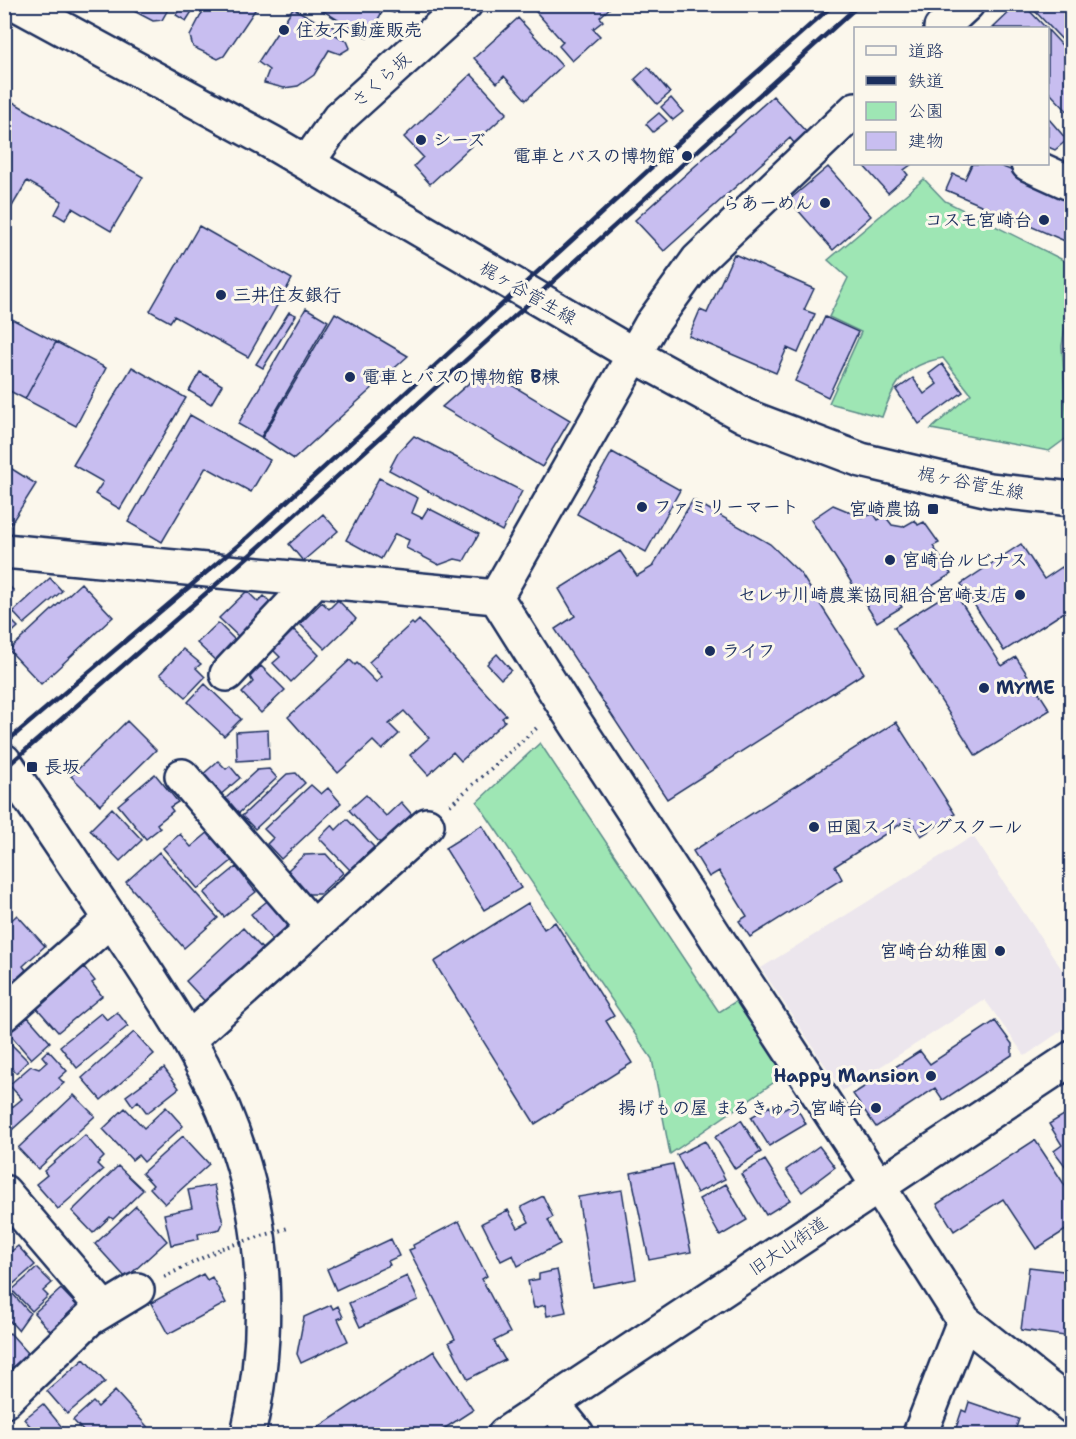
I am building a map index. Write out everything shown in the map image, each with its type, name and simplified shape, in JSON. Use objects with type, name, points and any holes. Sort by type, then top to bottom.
[{"type":"street","name":"梶ヶ谷菅生線","points":[[17,4],[83,38],[307,163],[634,355],[745,416],[861,460],[989,490],[1071,499]]},
{"type":"street","name":"さくら坂","points":[[307,163],[339,118],[465,4]]},
{"type":"street","points":[[942,27],[967,4]]},
{"type":"street","points":[[496,597],[651,325],[698,260],[854,110]]},
{"type":"street","points":[[1030,165],[1071,184]]},
{"type":"street","points":[[4,551],[496,597]]},
{"type":"street","points":[[227,674],[315,580]]},
{"type":"street","points":[[496,597],[564,705],[879,1186],[964,1321],[1071,1407]]},
{"type":"street","points":[[4,761],[189,1039],[232,1131],[252,1200],[260,1245],[262,1328],[255,1405],[248,1434]]},
{"type":"street","points":[[182,776],[313,927]]},
{"type":"street","points":[[189,1039],[427,825]]},
{"type":"street","points":[[4,1014],[111,919]]},
{"type":"street","name":"旧大山街道","points":[[505,1434],[1071,1058]]},
{"type":"street","points":[[4,1192],[104,1309]]},
{"type":"street","points":[[4,1401],[89,1319],[137,1290]]},
{"type":"street","points":[[920,1434],[964,1321]]},
{"type":"street","points":[[552,1403],[577,1434]]},
{"type":"path","points":[[427,825],[564,705]]},
{"type":"path","points":[[137,1290],[222,1248],[288,1228]]},
{"type":"shaded area","points":[[973,836],[1071,983],[1071,1024],[1025,1056],[985,1000],[842,1091],[761,968]]},
{"type":"green space","points":[[924,179],[945,201],[1071,264],[1071,290],[1062,346],[1068,437],[1049,451],[931,429],[971,394],[943,358],[919,365],[902,377],[891,394],[882,417],[829,403],[861,332],[829,317],[848,278],[828,260]]},
{"type":"green space","points":[[540,743],[719,1012],[741,998],[789,1072],[670,1154],[652,1059],[477,802]]},
{"type":"building","points":[[129,4],[171,4],[162,20],[153,21],[130,9]]},
{"type":"building","points":[[182,4],[259,4],[224,56],[218,59],[193,47],[190,36],[204,9],[196,5],[186,21],[176,15]]},
{"type":"building","points":[[312,4],[399,4],[394,13],[384,9],[367,38]]},
{"type":"building","points":[[529,4],[614,4],[600,17],[603,21],[593,29],[600,36],[572,61],[559,46],[563,42]]},
{"type":"building","points":[[1018,4],[1023,4],[1045,27],[994,27]]},
{"type":"building","points":[[1036,4],[1072,4],[1072,50],[1032,8]]},
{"type":"building","points":[[293,8],[323,25],[325,22],[335,28],[332,33],[347,41],[350,48],[340,54],[329,50],[314,75],[298,86],[284,88],[264,83],[269,70],[258,62]]},
{"type":"building","points":[[518,18],[562,66],[526,100],[504,76],[497,83],[474,58]]},
{"type":"building","points":[[1049,31],[1072,56],[1072,116],[1049,92]]},
{"type":"building","points":[[648,67],[670,93],[657,104],[635,79]]},
{"type":"building","points":[[471,74],[507,113],[430,184],[414,166],[423,157],[404,137]]},
{"type":"building","points":[[773,96],[807,133],[794,143],[790,138],[664,251],[635,220]]},
{"type":"building","points":[[4,97],[143,177],[111,231],[72,208],[65,220],[55,214],[62,201],[27,181],[4,220]]},
{"type":"building","points":[[671,98],[683,112],[673,120],[661,107]]},
{"type":"building","points":[[659,113],[667,121],[653,132],[646,124]]},
{"type":"building","points":[[1049,119],[1067,140],[1055,150],[1049,147]]},
{"type":"building","points":[[863,165],[911,165],[904,170],[908,175],[888,193]]},
{"type":"building","name":"コスモ宮崎台","points":[[972,165],[998,165],[1072,196],[1072,244],[946,190],[953,174],[965,179]]},
{"type":"building","points":[[828,167],[871,216],[833,250],[789,200]]},
{"type":"building","name":"三井住友銀行","points":[[199,226],[292,279],[248,357],[174,316],[170,322],[150,311]]},
{"type":"building","points":[[734,254],[814,289],[804,310],[815,314],[798,353],[787,348],[776,373],[689,336],[700,310],[707,313]]},
{"type":"building","points":[[306,308],[328,321],[261,437],[238,424]]},
{"type":"building","points":[[289,312],[296,315],[263,368],[256,364]]},
{"type":"building","points":[[335,313],[408,356],[294,459],[262,438]]},
{"type":"building","points":[[825,317],[858,332],[828,397],[795,381]]},
{"type":"building","points":[[12,319],[56,342],[25,399],[4,388],[4,332]]},
{"type":"building","points":[[56,342],[106,368],[76,426],[25,399]]},
{"type":"building","points":[[942,364],[963,392],[919,424],[896,390],[913,378],[924,394],[937,384],[929,374]]},
{"type":"building","points":[[132,367],[186,398],[120,509],[95,494],[103,482],[73,465]]},
{"type":"building","points":[[485,369],[570,420],[542,467],[442,407]]},
{"type":"building","points":[[200,372],[222,385],[211,404],[189,391]]},
{"type":"building","points":[[190,415],[270,460],[251,492],[206,467],[162,542],[128,522]]},
{"type":"building","points":[[414,436],[522,491],[502,531],[389,470],[398,453]]},
{"type":"building","points":[[612,452],[680,490],[646,552],[577,514]]},
{"type":"building","points":[[4,464],[36,484],[5,533],[4,533]]},
{"type":"building","points":[[379,478],[418,498],[412,513],[422,518],[428,508],[479,534],[464,561],[455,559],[439,565],[406,548],[409,540],[395,534],[381,559],[346,540]]},
{"type":"building","name":"ライフ","points":[[693,500],[770,544],[801,574],[864,673],[667,799],[555,629],[575,616],[559,589],[620,551],[637,576],[652,567]]},
{"type":"building","name":"宮崎台ルビナス","points":[[833,505],[862,517],[874,514],[878,520],[885,516],[892,525],[903,527],[915,520],[918,525],[924,522],[939,543],[933,546],[951,574],[912,599],[908,593],[897,600],[902,607],[877,622],[811,520]]},
{"type":"building","points":[[323,514],[338,531],[303,561],[289,544]]},
{"type":"building","name":"セレサ川崎農業協同組合宮崎支店","points":[[1021,544],[1044,579],[1062,567],[1072,581],[1072,607],[1004,651],[961,584]]},
{"type":"building","points":[[50,578],[62,591],[24,624],[13,612]]},
{"type":"building","points":[[4,581],[14,591],[4,600]]},
{"type":"building","points":[[81,583],[113,617],[41,684],[9,650]]},
{"type":"building","name":"MYME","points":[[953,590],[1002,666],[1016,657],[1050,710],[976,756],[894,627]]},
{"type":"building","points":[[247,591],[258,602],[264,596],[276,608],[239,637],[219,618]]},
{"type":"building","points":[[338,600],[356,619],[325,649],[300,624],[322,602],[329,609]]},
{"type":"building","points":[[4,613],[18,627],[4,640]]},
{"type":"building","points":[[419,620],[506,715],[502,718],[505,721],[461,761],[453,752],[428,775],[410,755],[429,738],[404,711],[389,724],[399,734],[382,750],[373,741],[338,773],[288,717],[350,660],[355,665],[357,663],[376,682],[382,677],[369,662],[412,623],[414,625]]},
{"type":"building","points":[[218,623],[238,643],[218,663],[197,643]]},
{"type":"building","points":[[294,630],[319,655],[291,682],[273,663],[280,657],[273,650]]},
{"type":"building","points":[[183,649],[201,664],[196,668],[205,677],[186,697],[160,674]]},
{"type":"building","points":[[497,654],[511,670],[501,679],[487,664]]},
{"type":"building","points":[[261,666],[285,690],[261,713],[242,693],[253,682],[250,677]]},
{"type":"building","points":[[205,684],[241,719],[224,736],[188,702]]},
{"type":"building","points":[[127,721],[156,750],[100,805],[71,776]]},
{"type":"building","name":"田園スイミングスクール","points":[[896,722],[955,814],[921,836],[910,818],[835,866],[842,879],[750,937],[739,921],[747,916],[719,871],[709,877],[693,851]]},
{"type":"building","points":[[268,730],[269,759],[237,761],[236,732]]},
{"type":"building","points":[[218,761],[226,769],[230,766],[240,778],[219,796],[201,776]]},
{"type":"building","points":[[269,769],[277,778],[239,813],[226,798],[257,770]]},
{"type":"building","points":[[296,773],[305,783],[255,829],[242,816],[287,774]]},
{"type":"building","points":[[155,774],[178,802],[170,807],[173,811],[157,824],[160,828],[146,839],[118,805]]},
{"type":"building","points":[[311,785],[321,794],[328,788],[341,803],[281,859],[267,844],[273,838],[264,829]]},
{"type":"building","points":[[366,795],[386,816],[401,802],[415,818],[384,847],[349,810]]},
{"type":"building","points":[[112,808],[142,840],[120,861],[90,830]]},
{"type":"building","points":[[347,819],[374,847],[350,870],[319,838],[332,825],[336,830]]},
{"type":"building","points":[[482,825],[521,888],[484,910],[445,848]]},
{"type":"building","points":[[210,831],[234,859],[198,889],[163,848],[180,834],[191,847]]},
{"type":"building","points":[[159,852],[218,918],[184,948],[126,882]]},
{"type":"building","points":[[326,854],[343,873],[320,894],[307,894],[288,870],[304,855]]},
{"type":"building","points":[[236,867],[256,892],[224,917],[204,893]]},
{"type":"building","points":[[271,898],[290,920],[287,923],[290,927],[273,941],[251,914]]},
{"type":"building","points":[[528,903],[544,929],[555,922],[614,1016],[606,1021],[632,1063],[535,1124],[434,962]]},
{"type":"building","points":[[17,915],[45,946],[23,966],[26,970],[11,984],[7,980],[4,982],[4,927]]},
{"type":"building","points":[[243,928],[267,954],[210,1007],[186,981]]},
{"type":"building","points":[[84,967],[95,981],[92,983],[102,996],[58,1032],[36,1007]]},
{"type":"building","points":[[117,1012],[128,1026],[77,1068],[60,1046],[101,1013],[107,1020]]},
{"type":"building","points":[[28,1017],[50,1042],[31,1059],[9,1033]]},
{"type":"building","name":"Happy Mansion","points":[[995,1021],[1012,1044],[1012,1055],[943,1100],[935,1088],[876,1127],[853,1094],[920,1051],[930,1064]]},
{"type":"building","points":[[134,1032],[154,1054],[101,1100],[82,1078]]},
{"type":"building","points":[[5,1038],[28,1061],[16,1073],[4,1061]]},
{"type":"building","points":[[48,1050],[67,1071],[59,1078],[64,1083],[4,1137],[4,1101],[11,1108],[22,1099],[9,1085],[31,1066],[39,1069],[47,1062],[42,1056]]},
{"type":"building","points":[[164,1068],[179,1088],[147,1113],[138,1101],[133,1106],[126,1096]]},
{"type":"building","points":[[74,1095],[95,1116],[38,1169],[18,1148]]},
{"type":"building","points":[[794,1103],[806,1124],[769,1146],[751,1117],[770,1106],[774,1114]]},
{"type":"building","points":[[166,1107],[183,1126],[144,1162],[138,1155],[132,1160],[103,1129],[125,1108],[144,1128]]},
{"type":"building","points":[[1072,1110],[1072,1169],[1069,1171],[1054,1151],[1062,1145],[1049,1124]]},
{"type":"building","points":[[741,1120],[761,1152],[735,1169],[715,1137]]},
{"type":"building","points":[[85,1135],[104,1157],[97,1164],[103,1170],[58,1209],[36,1184],[47,1175],[44,1171]]},
{"type":"building","points":[[183,1136],[209,1164],[165,1204],[150,1188],[153,1185],[142,1173]]},
{"type":"building","points":[[1035,1140],[1072,1196],[1072,1226],[1036,1249],[1003,1199],[954,1231],[937,1204]]},
{"type":"building","points":[[705,1141],[725,1179],[697,1193],[677,1155]]},
{"type":"building","points":[[819,1146],[835,1167],[802,1192],[786,1170]]},
{"type":"building","points":[[765,1160],[790,1200],[766,1215],[741,1174]]},
{"type":"building","points":[[673,1164],[691,1252],[649,1260],[631,1173]]},
{"type":"building","points":[[118,1166],[143,1190],[113,1219],[110,1217],[93,1233],[72,1211]]},
{"type":"building","points":[[726,1184],[747,1220],[720,1236],[699,1199]]},
{"type":"building","points":[[214,1185],[223,1223],[220,1229],[198,1234],[199,1239],[171,1245],[164,1214],[192,1208],[188,1190]]},
{"type":"building","points":[[622,1190],[636,1279],[593,1287],[578,1197]]},
{"type":"building","points":[[543,1196],[553,1217],[548,1220],[560,1244],[518,1266],[513,1255],[501,1261],[482,1223],[508,1210],[518,1228],[529,1222],[521,1207]]},
{"type":"building","points":[[136,1206],[167,1241],[126,1278],[95,1244]]},
{"type":"building","points":[[459,1221],[487,1276],[482,1279],[510,1333],[494,1341],[505,1360],[468,1379],[449,1342],[455,1339],[409,1250],[414,1248],[413,1245]]},
{"type":"building","points":[[391,1239],[399,1256],[388,1261],[390,1265],[336,1290],[327,1269]]},
{"type":"building","points":[[18,1246],[35,1265],[4,1292],[4,1248],[9,1253]]},
{"type":"building","points":[[1029,1267],[1072,1272],[1072,1337],[1021,1330]]},
{"type":"building","points":[[37,1268],[52,1283],[43,1291],[48,1296],[32,1311],[12,1290]]},
{"type":"building","points":[[557,1270],[566,1312],[547,1316],[545,1305],[534,1308],[528,1281],[539,1279],[539,1274]]},
{"type":"building","points":[[203,1274],[207,1280],[212,1277],[226,1303],[168,1334],[151,1303]]},
{"type":"building","points":[[407,1276],[418,1300],[360,1327],[349,1303]]},
{"type":"building","points":[[61,1289],[81,1310],[54,1335],[34,1313]]},
{"type":"building","points":[[12,1293],[30,1313],[18,1330],[10,1321],[4,1326],[4,1299]]},
{"type":"building","points":[[331,1305],[333,1309],[338,1306],[343,1317],[338,1319],[348,1341],[301,1363],[297,1354],[304,1317]]},
{"type":"building","points":[[10,1333],[28,1353],[5,1374],[4,1337]]},
{"type":"building","points":[[434,1351],[473,1410],[436,1434],[308,1434]]},
{"type":"building","points":[[84,1359],[105,1382],[67,1414],[47,1391]]},
{"type":"building","points":[[115,1391],[154,1434],[86,1434],[73,1420],[93,1402],[98,1407]]},
{"type":"building","points":[[969,1402],[1019,1419],[1014,1434],[954,1434],[962,1410],[966,1412]]},
{"type":"building","points":[[43,1404],[66,1432],[63,1434],[23,1434],[32,1428],[24,1419]]},
{"type":"building","points":[[1029,1429],[1068,1430],[1068,1434],[1029,1434]]},
{"type":"railway","points":[[4,744],[248,537],[713,111],[834,4]]},
{"type":"railway","points":[[4,769],[258,548],[860,4]]},
{"type":"place","name":"住友不動産販売","points":[[284,30]]},
{"type":"place","name":"シーズ","points":[[421,140]]},
{"type":"place","name":"電車とバスの博物館","points":[[687,156]]},
{"type":"place","name":"らあーめん","points":[[825,203]]},
{"type":"place","name":"コスモ宮崎台","points":[[1044,220]]},
{"type":"place","name":"三井住友銀行","points":[[221,295]]},
{"type":"place","name":"電車とバスの博物館 B棟","points":[[350,377]]},
{"type":"place","name":"ファミリーマート","points":[[642,507]]},
{"type":"place","name":"宮崎農協","points":[[933,509]]},
{"type":"place","name":"宮崎台ルビナス","points":[[890,560]]},
{"type":"place","name":"セレサ川崎農業協同組合宮崎支店","points":[[1020,595]]},
{"type":"place","name":"ライフ","points":[[710,651]]},
{"type":"place","name":"MYME","points":[[984,688]]},
{"type":"place","name":"長坂","points":[[32,767]]},
{"type":"place","name":"田園スイミングスクール","points":[[814,827]]},
{"type":"place","name":"宮崎台幼稚園","points":[[1000,951]]},
{"type":"place","name":"Happy Mansion","points":[[931,1076]]},
{"type":"place","name":"揚げもの屋 まるきゅう 宮崎台","points":[[876,1108]]}]
